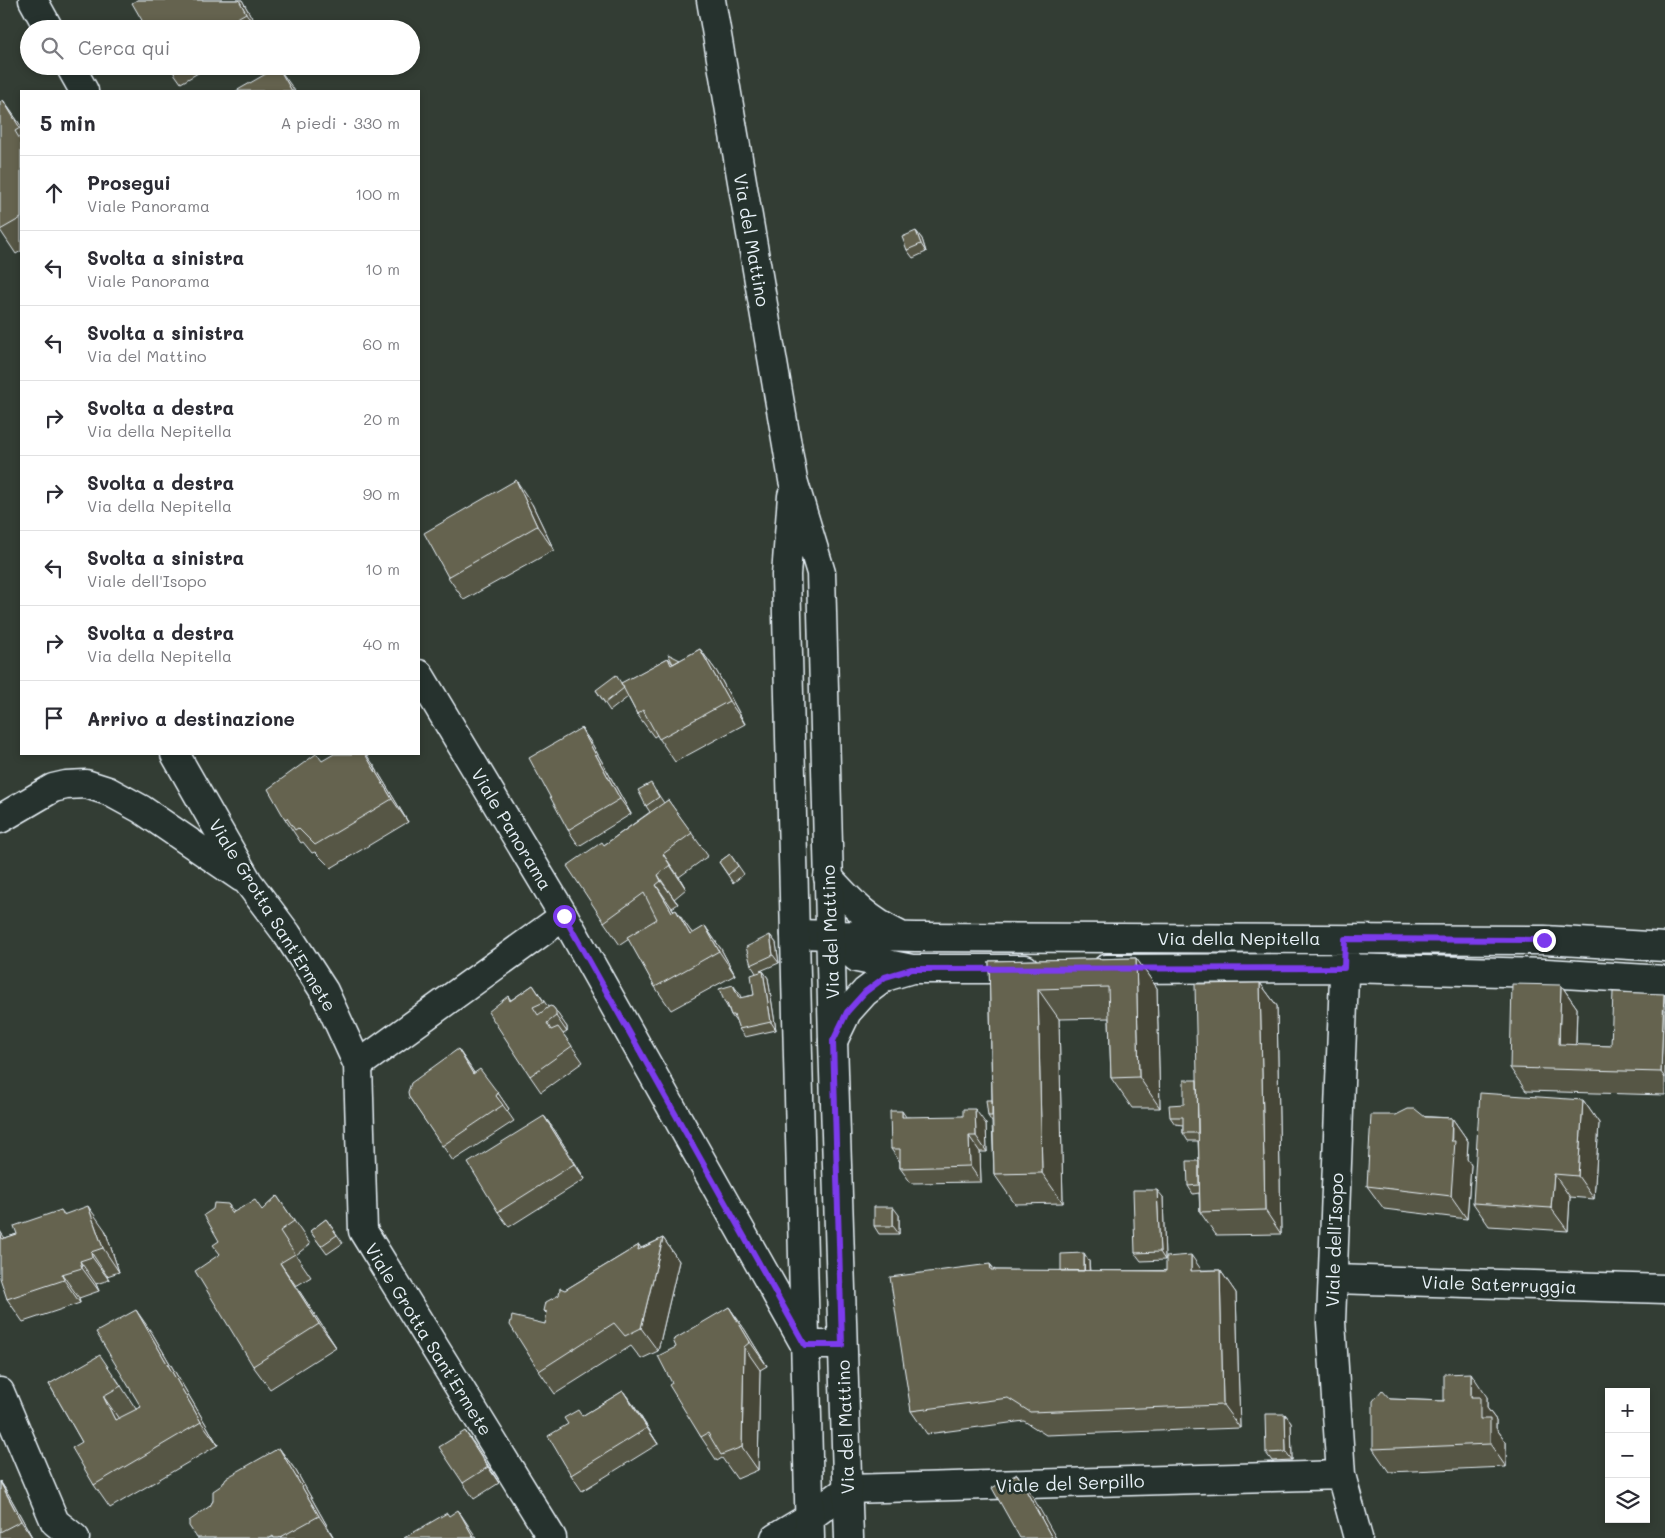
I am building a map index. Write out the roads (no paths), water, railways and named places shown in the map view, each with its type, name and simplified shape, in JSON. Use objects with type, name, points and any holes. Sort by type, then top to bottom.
[{"type":"street","points":[[34,0],[45,20]]},
{"type":"street","name":"Via del Mattino","points":[[711,0],[793,480],[821,573],[828,877],[849,1538]]},
{"type":"street","points":[[75,75],[83,90]]},
{"type":"street","name":"Via del Mattino","points":[[793,480],[786,575],[810,1528]]},
{"type":"street","name":"Viale Panorama","points":[[420,676],[564,916],[805,1345]]},
{"type":"street","name":"Viale Grotta Sant'Ermete","points":[[176,755],[248,882],[287,934],[324,991],[358,1065],[363,1231],[552,1538]]},
{"type":"street","points":[[0,818],[53,788],[86,784],[108,791],[141,809],[248,882]]},
{"type":"street","name":"Via della Nepitella","points":[[828,877],[861,911],[878,925],[902,937]]},
{"type":"street","points":[[358,1065],[564,916]]},
{"type":"street","name":"Via della Nepitella","points":[[796,934],[902,937],[1544,940],[1665,947]]},
{"type":"street","points":[[830,934],[857,958],[912,969],[1050,969]]},
{"type":"street","name":"Viale dell'Isopo","points":[[1345,939],[1331,1322],[1340,1475],[1358,1538]]},
{"type":"street","name":"Via della Nepitella","points":[[1079,969],[1344,968],[1546,973],[1665,980]]},
{"type":"street","points":[[833,1041],[847,1012],[865,992],[885,977],[912,969]]},
{"type":"street","name":"Viale Saterruggia","points":[[1333,1279],[1665,1288]]},
{"type":"street","points":[[805,1345],[842,1345]]},
{"type":"street","points":[[0,1392],[55,1522],[75,1538]]},
{"type":"street","name":"Viale del Serpillo","points":[[848,1489],[1340,1475]]},
{"type":"street","points":[[776,1538],[810,1528],[848,1489]]}]
